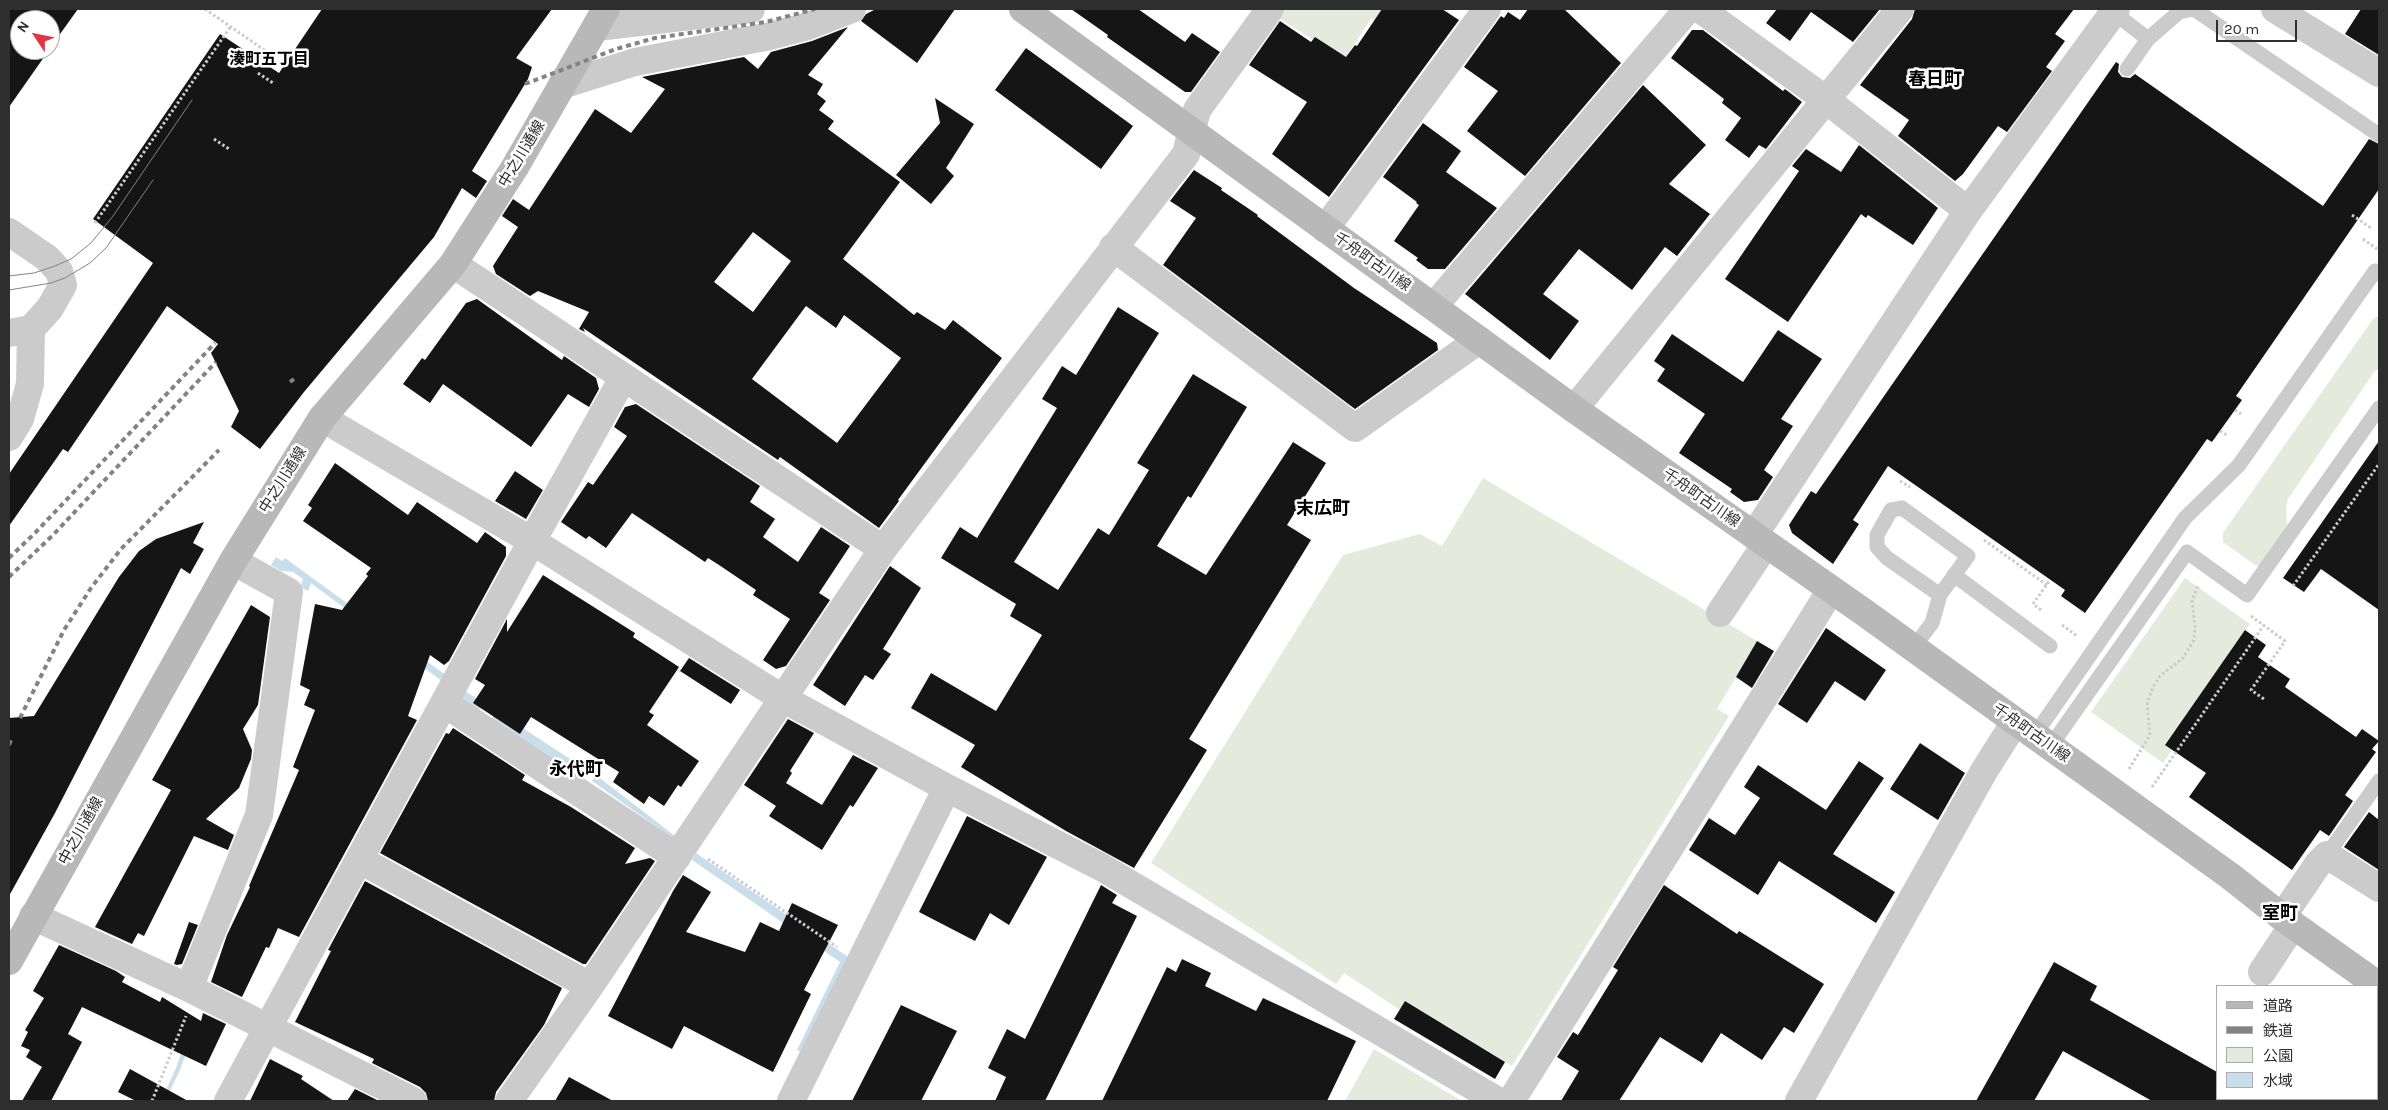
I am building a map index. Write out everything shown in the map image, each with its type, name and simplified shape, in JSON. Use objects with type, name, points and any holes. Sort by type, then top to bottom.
[{"type":"street","points":[[605,15],[752,9]]},
{"type":"street","points":[[562,85],[635,62],[808,26],[852,9]]},
{"type":"street","name":"千舟町古川線","points":[[1023,9],[1574,409],[1914,648],[2378,985]]},
{"type":"street","points":[[509,1101],[590,986],[883,549],[1186,154],[1197,110],[1270,9]]},
{"type":"street","points":[[1325,229],[1487,9]]},
{"type":"street","points":[[1434,306],[1688,9]]},
{"type":"street","points":[[1700,9],[1825,99],[1968,211]]},
{"type":"street","points":[[1574,409],[1900,9]]},
{"type":"street","points":[[2275,9],[2379,73]]},
{"type":"street","points":[[1720,613],[1760,540],[1968,211],[2112,10]]},
{"type":"street","name":"中之川通線","points":[[9,960],[233,561],[322,418],[453,264],[515,168],[562,85],[605,15]]},
{"type":"street","points":[[9,232],[47,258],[59,271],[62,285],[50,308],[20,331],[30,384],[14,428]]},
{"type":"street","points":[[1113,247],[1355,428],[1479,340]]},
{"type":"street","points":[[453,264],[883,549]]},
{"type":"street","points":[[228,1101],[532,541],[623,378]]},
{"type":"street","points":[[322,418],[532,541],[782,698],[947,788],[1102,868],[1498,1101]]},
{"type":"street","points":[[189,988],[259,815],[289,592],[233,561]]},
{"type":"street","points":[[1511,1101],[1830,590]]},
{"type":"street","points":[[444,703],[681,850]]},
{"type":"street","points":[[1799,1101],[1984,771],[2033,735]]},
{"type":"street","points":[[791,1101],[947,788]]},
{"type":"street","points":[[2262,972],[2318,864],[2327,855],[2379,888]]},
{"type":"street","points":[[360,860],[590,986]]},
{"type":"street","points":[[34,916],[189,988],[413,1101]]},
{"type":"lane","points":[[2127,69],[2148,40],[2179,12],[2194,9],[2379,135]]},
{"type":"lane","points":[[2112,10],[2148,40]]},
{"type":"lane","points":[[2033,735],[2185,518],[2239,465],[2374,271],[2379,274]]},
{"type":"lane","points":[[2033,735],[2187,552],[2246,595],[2379,408]]},
{"type":"lane","points":[[1914,648],[1932,623],[1940,595],[1968,556],[1902,508],[1891,510],[1877,535],[1877,547],[1887,558],[1940,595]]},
{"type":"lane","points":[[1954,575],[2050,646]]},
{"type":"lane","points":[[2327,855],[2379,781]]},
{"type":"path","points":[[207,9],[270,54]]},
{"type":"path","points":[[95,223],[230,26]]},
{"type":"path","points":[[258,73],[273,83]]},
{"type":"path","points":[[214,139],[229,149]]},
{"type":"path","points":[[2352,214],[2371,228]]},
{"type":"path","points":[[2363,239],[2379,251]]},
{"type":"path","points":[[2235,410],[2241,414]]},
{"type":"path","points":[[2220,430],[2227,435]]},
{"type":"path","points":[[2293,586],[2379,464]]},
{"type":"path","points":[[2034,604],[2050,580]]},
{"type":"path","points":[[2129,769],[2150,735],[2147,704],[2153,687],[2160,676],[2183,658],[2194,640],[2196,627],[2192,600],[2197,587]]},
{"type":"path","points":[[2137,809],[2264,625]]},
{"type":"path","points":[[2264,699],[2251,690],[2285,641]]},
{"type":"path","points":[[681,850],[861,963]]},
{"type":"path","points":[[152,1101],[164,1076],[189,1005],[189,988]]},
{"type":"green space","points":[[1280,9],[1383,10],[1376,21],[1371,19],[1346,57],[1313,40],[1276,16]]},
{"type":"green space","points":[[2376,317],[2379,317],[2379,369],[2374,372],[2288,499],[2286,508],[2287,529],[2260,566],[2255,565],[2223,542],[2223,533]]},
{"type":"green space","points":[[1483,478],[1757,641],[1717,709],[1729,716],[1512,1066],[1406,1001],[1400,1010],[1344,973],[1336,984],[1151,863],[1343,555],[1420,534],[1442,546]]},
{"type":"green space","points":[[2185,578],[2250,624],[2165,744],[2172,750],[2163,763],[2091,712]]},
{"type":"green space","points":[[1374,1049],[1462,1101],[1345,1101]]},
{"type":"water","points":[[276,557],[282,561],[285,558],[447,676],[443,682],[311,583],[308,591],[300,587],[303,579],[293,572],[281,571],[271,565]]},
{"type":"water","points":[[497,711],[576,763],[571,770],[492,718]]},
{"type":"water","points":[[596,775],[675,836],[674,839],[592,781]]},
{"type":"water","points":[[696,853],[851,959],[803,1053],[797,1050],[840,962],[692,860]]},
{"type":"water","points":[[193,1019],[186,1053],[180,1070],[165,1101],[161,1101],[176,1068]]},
{"type":"building","points":[[9,9],[78,9],[60,34],[60,10],[10,10],[10,60],[42,60],[9,107]]},
{"type":"building","points":[[322,9],[552,9],[516,58],[532,67],[528,79],[472,171],[487,181],[476,198],[462,188],[434,237],[304,392],[260,449],[231,427],[239,411],[211,353],[218,344],[167,306],[68,452],[63,449],[9,526],[9,474],[153,263],[93,219],[220,34],[279,73]]},
{"type":"building","points":[[876,9],[955,9],[917,63],[861,21],[866,14]]},
{"type":"building","points":[[1071,9],[1138,9],[1185,42],[1192,33],[1220,52],[1191,92],[1185,92]]},
{"type":"building","points":[[1382,9],[1442,9],[1459,20],[1329,197],[1272,154],[1307,102],[1249,65],[1280,21],[1311,42],[1315,37],[1346,57],[1355,45],[1357,46]]},
{"type":"building","points":[[1528,9],[1564,9],[1621,63],[1525,176],[1467,131],[1498,91],[1464,67],[1501,16],[1504,18],[1508,12],[1520,20]]},
{"type":"building","points":[[1777,9],[1880,9],[1853,42],[1811,12],[1790,41],[1766,23]]},
{"type":"building","points":[[1915,9],[2074,9],[2055,34],[2065,41],[2046,67],[2052,71],[2007,132],[1998,126],[1963,174],[1955,181],[1898,136],[1909,120],[1860,85],[1912,19]]},
{"type":"building","points":[[2361,9],[2379,9],[2379,55],[2345,34]]},
{"type":"building","points":[[848,27],[808,75],[823,84],[817,94],[826,101],[819,110],[834,121],[828,129],[900,182],[843,259],[914,315],[917,312],[945,330],[953,320],[1002,358],[879,528],[780,457],[778,460],[583,328],[585,332],[579,329],[589,312],[538,291],[530,296],[496,274],[493,266],[518,227],[502,216],[513,199],[529,210],[595,109],[631,133],[665,89],[642,77],[744,57],[758,69],[771,52],[812,41]],"holes":[[[753,232],[791,261],[753,312],[714,282]],[[806,306],[836,328],[844,315],[901,358],[837,443],[752,379]]]},
{"type":"building","points":[[1692,30],[1703,30],[1783,91],[1785,89],[1802,102],[1766,149],[1759,145],[1749,158],[1725,140],[1741,118],[1722,103],[1724,99],[1671,58]]},
{"type":"building","points":[[1026,48],[1133,126],[1101,169],[995,90]]},
{"type":"building","points":[[2116,62],[2119,64],[2118,72],[2122,77],[2130,78],[2135,74],[2323,206],[2369,139],[2379,144],[2379,189],[2236,396],[2242,400],[2212,442],[2207,439],[2085,613],[2061,596],[2065,590],[1888,466],[1853,520],[1859,524],[1833,564],[1792,533],[1789,525],[1811,491],[1816,494]]},
{"type":"building","points":[[1643,85],[1706,145],[1669,184],[1710,214],[1677,256],[1665,247],[1632,290],[1579,249],[1543,294],[1579,321],[1550,360],[1465,294]]},
{"type":"building","points":[[935,98],[974,124],[946,168],[954,176],[931,204],[896,175],[940,123]]},
{"type":"building","points":[[1423,123],[1461,151],[1446,172],[1497,208],[1445,269],[1428,269],[1416,260],[1418,258],[1394,241],[1419,205],[1383,177]]},
{"type":"building","points":[[1859,145],[1938,208],[1913,245],[1868,215],[1866,218],[1861,214],[1788,322],[1725,279],[1799,171],[1792,166],[1806,149],[1841,172]]},
{"type":"building","points":[[1194,170],[1222,188],[1221,190],[1258,215],[1354,288],[1437,343],[1438,350],[1355,409],[1163,265],[1196,218],[1170,201]]},
{"type":"building","points":[[477,299],[562,360],[564,356],[596,378],[599,389],[589,407],[568,394],[531,447],[443,384],[430,403],[403,384],[422,358],[425,360],[466,303]]},
{"type":"building","points":[[1118,307],[1159,333],[1014,562],[1058,590],[1098,528],[1109,535],[1149,470],[1137,463],[1193,374],[1247,407],[1191,498],[1188,496],[1157,546],[1206,575],[1293,442],[1326,463],[1287,525],[1311,540],[1189,739],[1207,750],[1134,868],[1066,831],[961,767],[975,745],[911,708],[931,673],[996,711],[1042,635],[1010,616],[1016,604],[941,558],[960,527],[977,538],[1057,408],[1042,399],[1062,366],[1076,375]]},
{"type":"building","points":[[1778,330],[1822,359],[1781,419],[1793,426],[1764,470],[1773,477],[1758,500],[1744,502],[1730,492],[1732,489],[1679,453],[1705,414],[1657,381],[1665,369],[1654,361],[1672,334],[1743,382]]},
{"type":"building","points":[[636,404],[760,486],[750,502],[775,519],[763,537],[798,562],[821,527],[850,546],[819,593],[830,600],[786,666],[776,669],[763,660],[790,619],[753,595],[756,590],[719,565],[708,558],[705,562],[632,513],[606,548],[589,536],[586,539],[561,522],[588,482],[593,485],[627,436],[614,427],[625,407]]},
{"type":"building","points":[[2379,441],[2379,610],[2321,569],[2304,592],[2283,578]]},
{"type":"building","points":[[335,463],[408,515],[417,502],[477,543],[485,532],[506,547],[506,556],[449,661],[444,665],[430,655],[408,716],[417,720],[299,937],[278,928],[269,948],[266,947],[242,997],[211,982],[227,935],[250,887],[299,770],[293,767],[315,710],[304,705],[310,690],[300,685],[315,604],[342,610],[368,576],[366,574],[371,568],[303,521],[312,508],[308,505]]},
{"type":"building","points":[[515,471],[543,490],[526,519],[495,501]]},
{"type":"building","points":[[204,522],[193,543],[204,549],[190,574],[181,568],[55,813],[9,896],[9,718],[34,716],[119,577],[139,551],[156,539]]},
{"type":"building","points":[[890,566],[921,588],[883,649],[891,654],[873,680],[865,675],[845,706],[813,685]]},
{"type":"building","points":[[543,575],[635,633],[633,637],[679,667],[649,712],[654,715],[647,725],[699,761],[681,787],[678,785],[664,806],[649,796],[644,804],[613,782],[619,772],[531,717],[520,734],[473,703],[485,685],[475,679],[507,619],[507,632]]},
{"type":"building","points":[[251,605],[270,617],[258,705],[243,729],[252,750],[251,759],[239,788],[206,819],[234,835],[228,850],[194,836],[144,936],[138,933],[132,944],[95,927],[171,790],[152,780]]},
{"type":"building","points":[[1826,628],[1886,670],[1865,701],[1835,681],[1807,723],[1778,704]]},
{"type":"building","points":[[2245,630],[2266,645],[2258,657],[2290,679],[2285,687],[2356,737],[2362,729],[2379,741],[2372,749],[2376,752],[2345,795],[2353,801],[2329,836],[2320,830],[2292,870],[2189,797],[2206,773],[2165,745]]},
{"type":"building","points":[[1757,641],[1774,651],[1752,688],[1736,677]]},
{"type":"building","points":[[689,658],[740,690],[731,704],[680,671]]},
{"type":"building","points":[[788,719],[814,733],[790,771],[792,773],[786,783],[822,805],[853,755],[878,768],[853,807],[850,805],[822,850],[769,816],[776,806],[744,785]]},
{"type":"building","points":[[453,728],[525,775],[522,780],[571,807],[635,848],[625,864],[650,858],[655,861],[586,964],[380,853],[446,733],[449,734]]},
{"type":"building","points":[[1920,743],[1965,773],[1938,820],[1890,789]]},
{"type":"building","points":[[1859,761],[1884,778],[1833,854],[1895,892],[1876,923],[1779,861],[1758,895],[1689,850],[1709,818],[1735,835],[1760,798],[1744,787],[1758,765],[1826,810]]},
{"type":"building","points":[[2369,812],[2379,820],[2379,870],[2344,847]]},
{"type":"building","points":[[967,816],[1047,857],[1009,925],[990,913],[975,941],[919,912]]},
{"type":"building","points":[[683,875],[711,892],[686,932],[745,952],[760,922],[779,931],[792,903],[838,925],[804,990],[811,994],[773,1072],[684,1026],[672,1049],[608,1016]]},
{"type":"building","points":[[365,881],[562,988],[544,1025],[496,1092],[494,1101],[428,1101],[426,1093],[420,1087],[372,1063],[374,1059],[295,1022],[331,951],[328,950]]},
{"type":"building","points":[[1101,885],[1117,895],[1112,903],[1137,916],[1045,1101],[995,1101],[1006,1077],[988,1068],[1007,1029],[1025,1039]]},
{"type":"building","points":[[1664,885],[1737,934],[1739,931],[1824,984],[1794,1033],[1784,1027],[1762,1060],[1721,1033],[1702,1063],[1660,1037],[1619,1101],[1561,1101],[1579,1071],[1557,1057],[1573,1032],[1578,1035],[1618,970],[1613,967]]},
{"type":"building","points":[[189,922],[198,925],[182,964],[177,965],[174,964]]},
{"type":"building","points":[[59,945],[116,971],[125,977],[122,982],[160,1002],[162,997],[201,1021],[203,1013],[226,1024],[206,1066],[82,1007],[68,1034],[82,1042],[51,1101],[22,1101],[42,1067],[26,1057],[30,1050],[21,1046],[28,1032],[25,1030],[44,998],[33,991]]},
{"type":"building","points":[[1182,959],[1211,973],[1205,986],[1256,1011],[1263,998],[1356,1041],[1327,1101],[1102,1101],[1167,967],[1176,972]]},
{"type":"building","points":[[2054,962],[2097,986],[2090,1000],[2216,1071],[2217,1101],[2152,1101],[2063,1051],[2034,1101],[1976,1101]]},
{"type":"building","points":[[1405,1001],[1505,1062],[1495,1079],[1394,1019]]},
{"type":"building","points":[[901,1005],[957,1031],[921,1101],[852,1101]]},
{"type":"building","points":[[270,1059],[303,1076],[301,1079],[334,1101],[250,1101]]},
{"type":"building","points":[[130,1069],[188,1101],[136,1101],[118,1092]]},
{"type":"building","points":[[569,1077],[613,1101],[555,1101]]},
{"type":"building","points":[[355,1089],[379,1101],[347,1101]]},
{"type":"waterway","points":[[464,695],[479,705]]},
{"type":"tram line","points":[[9,276],[34,273],[55,266],[71,259],[91,243],[113,216],[192,100]]},
{"type":"tram line","points":[[9,290],[51,283],[65,278],[90,263],[106,248],[153,180]]},
{"type":"railway","points":[[525,84],[616,49],[655,38],[766,22],[815,9]]},
{"type":"railway","points":[[9,558],[215,343]]},
{"type":"railway","points":[[9,577],[53,535],[216,362]]},
{"type":"railway","points":[[290,382],[294,379]]},
{"type":"railway","points":[[20,718],[64,630],[91,588],[121,549],[219,450]]},
{"type":"railway","points":[[9,745],[11,740]]},
{"type":"district","name":"湊町五丁目","points":[[269,59]]},
{"type":"district","name":"春日町","points":[[1935,80]]},
{"type":"district","name":"末広町","points":[[1323,509]]},
{"type":"district","name":"永代町","points":[[576,770]]},
{"type":"district","name":"室町","points":[[2280,914]]}]
